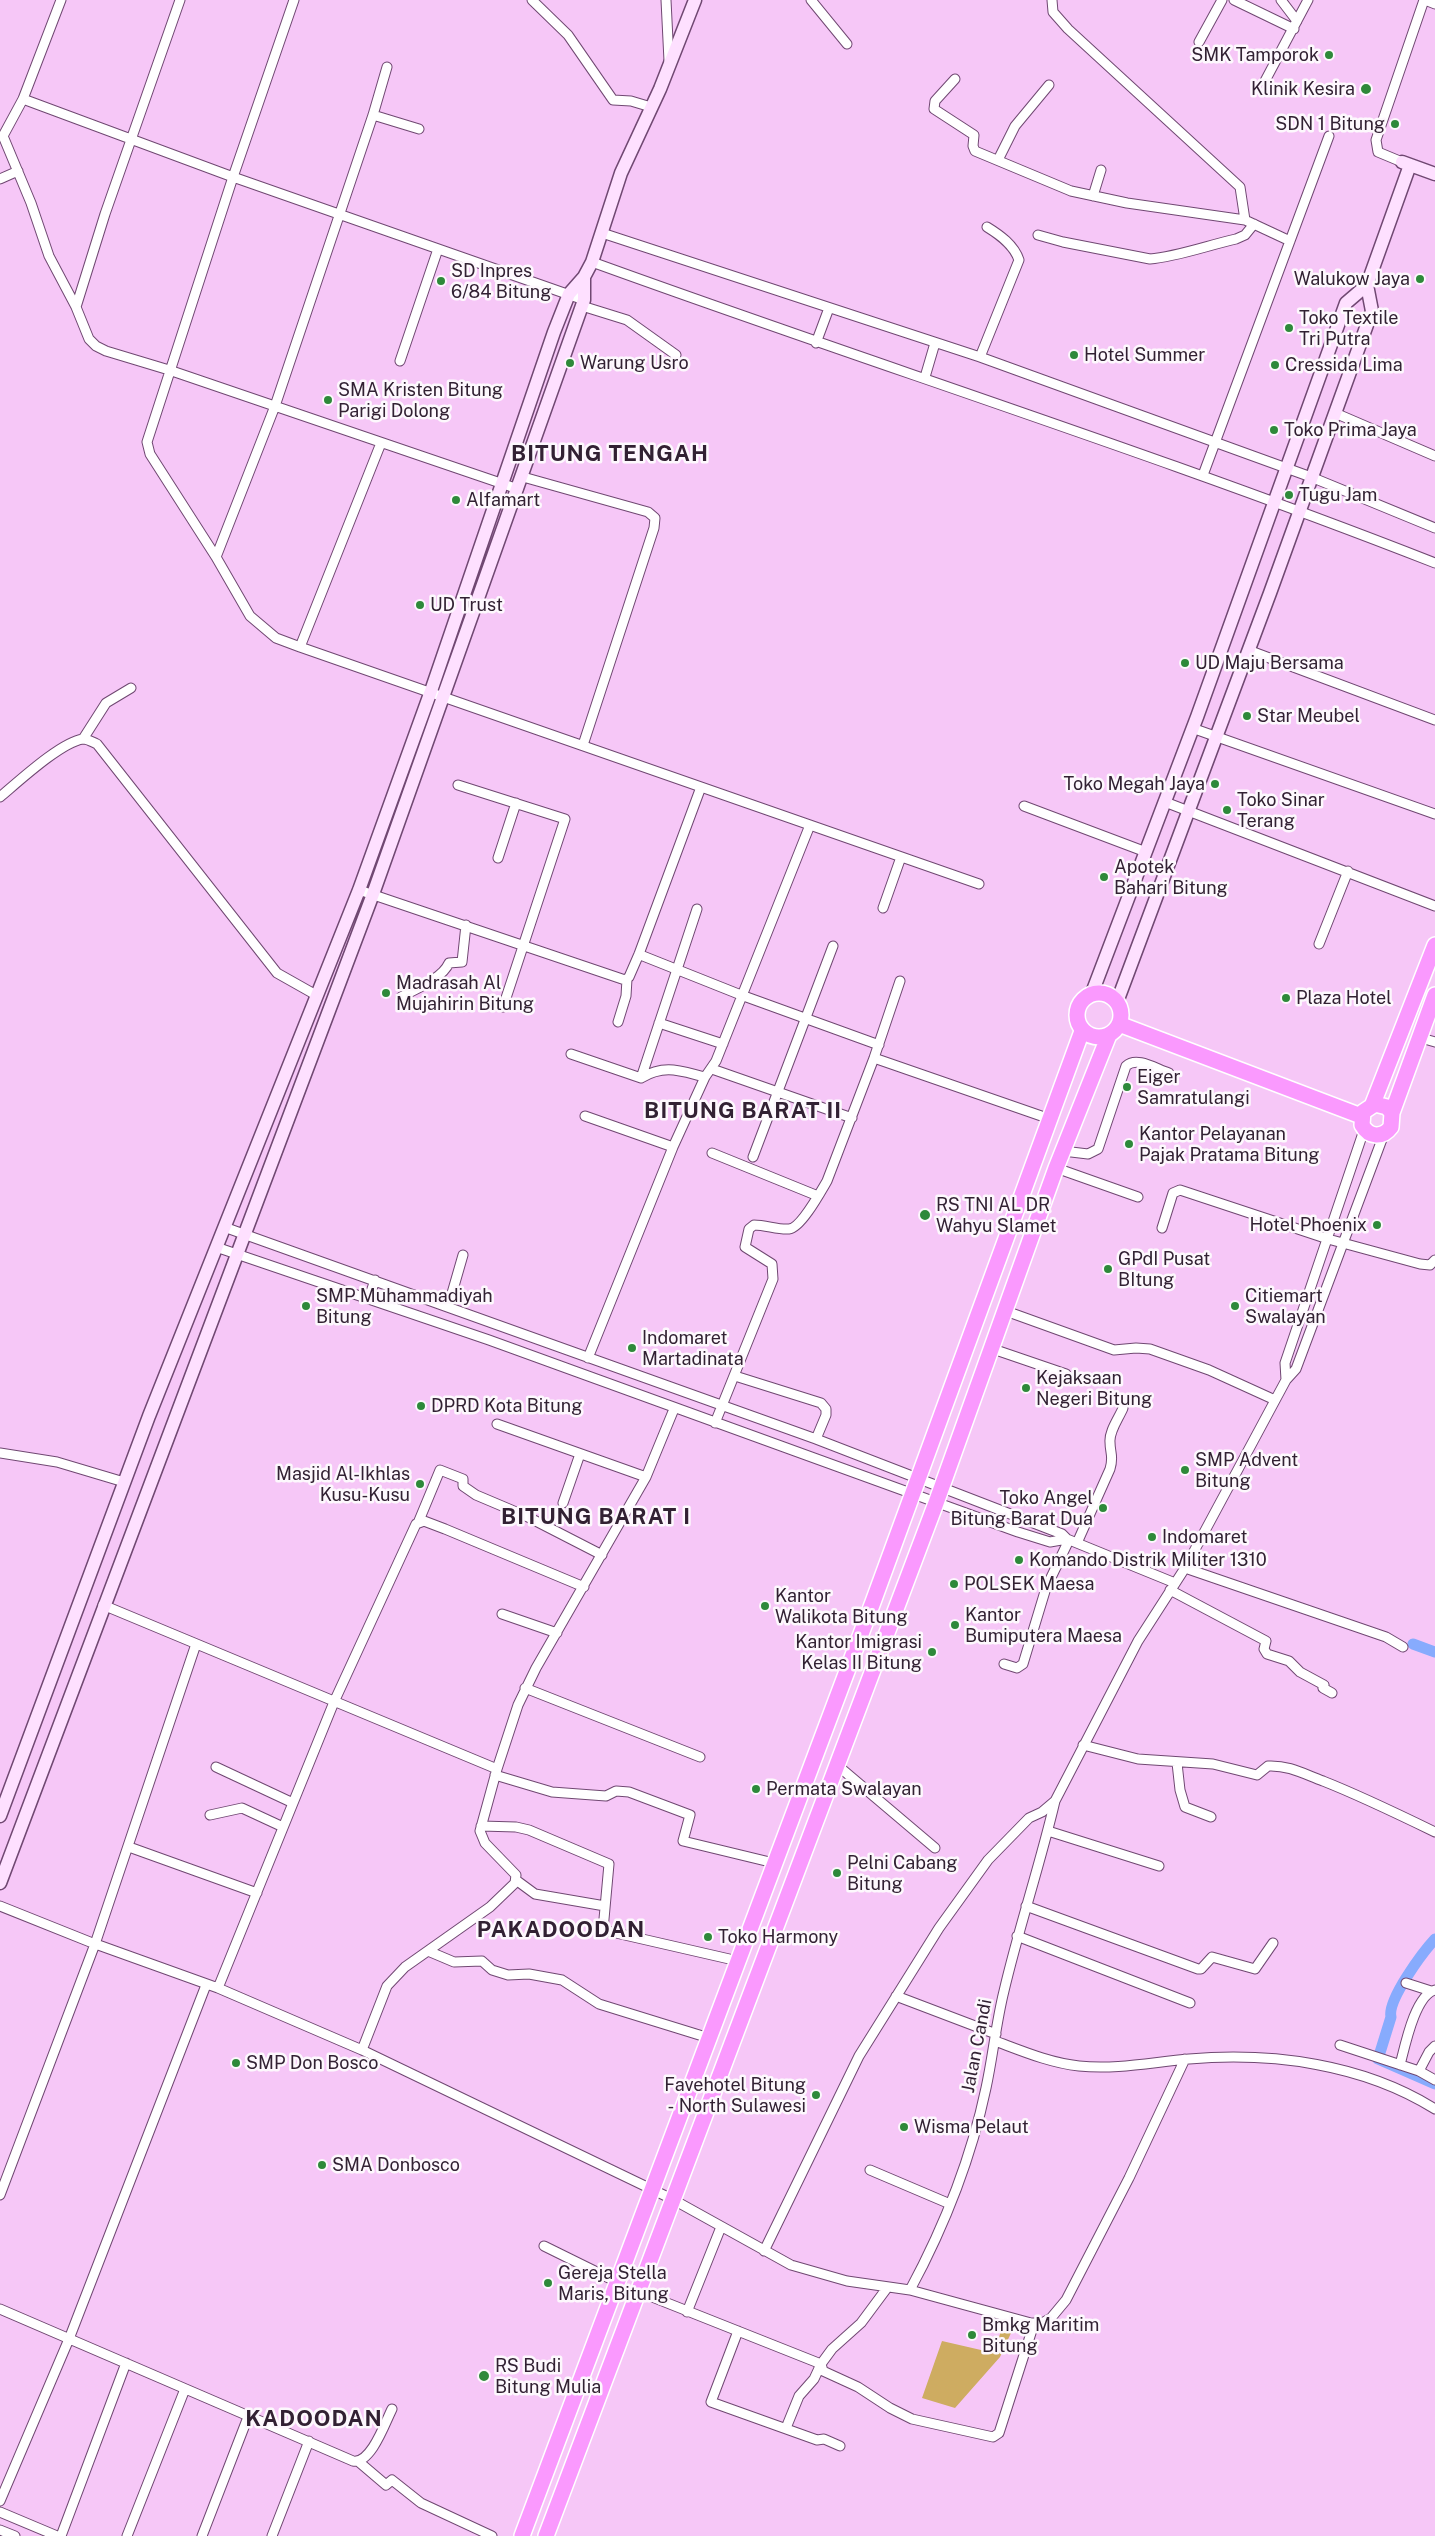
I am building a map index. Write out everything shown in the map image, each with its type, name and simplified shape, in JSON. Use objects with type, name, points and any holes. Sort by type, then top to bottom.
[{"type":"highway","points":[[1435,944],[1431,965],[1366,1117],[1371,1135],[1384,1134],[1391,1127],[1392,1114],[1428,1040],[1435,995]]},
{"type":"highway","points":[[546,2536],[672,2198],[936,1503],[1012,1286],[1056,1168],[1114,1029],[1121,1017],[1117,1002],[1103,992],[1092,993],[1083,999],[1077,1009],[1077,1021],[1082,1031],[1096,1037],[1114,1029],[1366,1117]]},
{"type":"highway","points":[[522,2536],[919,1477],[1082,1031]]},
{"type":"highway","points":[[1366,1117],[1381,1104],[1392,1114]]},
{"type":"highway","points":[[990,1279],[1012,1286]]},
{"type":"highway","points":[[548,2467],[569,2476]]},
{"type":"street","points":[[61,0],[23,99],[2,134],[18,171],[48,256],[76,307],[85,331],[96,346],[502,484],[520,482],[648,512],[655,518],[654,528],[583,745]]},
{"type":"street","points":[[76,307],[130,139],[180,0]]},
{"type":"street","points":[[294,0],[149,432],[148,450],[216,557],[250,616],[276,638],[300,647],[431,691],[979,884]]},
{"type":"street","points":[[532,0],[568,35],[613,100],[632,101],[651,107]]},
{"type":"street","points":[[666,0],[669,66]]},
{"type":"street","points":[[0,1816],[124,1482],[358,890],[431,691],[569,294],[584,277],[592,262],[621,173],[669,66],[695,0]]},
{"type":"street","points":[[811,0],[847,44]]},
{"type":"street","points":[[1038,235],[1062,242],[1150,259],[1164,258],[1240,238],[1250,222],[1240,187],[1068,28],[1053,12],[1052,0]]},
{"type":"street","points":[[1199,42],[1222,0]]},
{"type":"street","points":[[1234,0],[1296,25]]},
{"type":"street","points":[[1281,0],[1296,25]]},
{"type":"street","points":[[1265,81],[1308,0]]},
{"type":"street","points":[[1435,4],[1425,0],[1376,140],[1378,152],[1435,174]]},
{"type":"street","points":[[216,557],[274,406],[373,115],[387,67]]},
{"type":"street","points":[[955,79],[935,102],[934,109],[974,135],[973,148],[975,151],[1031,172],[1060,187],[1092,196],[1250,222],[1290,241]]},
{"type":"street","points":[[998,160],[1015,126],[1049,85]]},
{"type":"street","points":[[23,99],[234,177],[569,294],[583,303],[627,320],[676,355]]},
{"type":"street","points":[[373,115],[419,129]]},
{"type":"street","points":[[1203,475],[1329,136]]},
{"type":"street","points":[[1117,1002],[1217,736],[1372,311],[1367,285],[1406,164]]},
{"type":"street","points":[[1092,196],[1101,170]]},
{"type":"street","points":[[0,179],[18,171]]},
{"type":"street","points":[[980,358],[1019,260],[1012,247],[1001,236],[987,227]]},
{"type":"street","points":[[602,233],[980,358],[1311,477],[1435,528]]},
{"type":"street","points":[[400,361],[438,249]]},
{"type":"street","points":[[592,262],[816,343],[925,377],[1203,475],[1435,563]]},
{"type":"street","points":[[0,1883],[103,1605],[373,894],[583,303],[584,277]]},
{"type":"street","points":[[1092,993],[1165,802],[1346,303],[1367,285]]},
{"type":"street","points":[[816,343],[829,308]]},
{"type":"street","points":[[925,377],[935,344]]},
{"type":"street","points":[[1335,413],[1435,456]]},
{"type":"street","points":[[300,647],[381,443]]},
{"type":"street","points":[[1248,650],[1435,720]]},
{"type":"street","points":[[0,797],[53,754],[83,739],[106,703],[131,688]]},
{"type":"street","points":[[1192,728],[1435,814]]},
{"type":"street","points":[[83,739],[97,744],[108,756],[276,973],[316,995]]},
{"type":"street","points":[[458,785],[565,819],[503,1007]]},
{"type":"street","points":[[618,1022],[628,988],[627,979],[639,954],[701,786]]},
{"type":"street","points":[[1165,802],[1435,906]]},
{"type":"street","points":[[498,858],[516,803]]},
{"type":"street","points":[[1024,806],[1146,852]]},
{"type":"street","points":[[588,1358],[673,1148],[705,1077],[712,1069],[723,1044],[810,825]]},
{"type":"street","points":[[883,908],[901,857]]},
{"type":"street","points":[[1319,944],[1348,871]]},
{"type":"street","points":[[358,890],[523,944],[622,980],[627,979]]},
{"type":"street","points":[[641,1078],[698,909]]},
{"type":"street","points":[[401,998],[431,980],[446,969],[449,964],[462,962],[466,925]]},
{"type":"street","points":[[753,1157],[833,946]]},
{"type":"street","points":[[643,956],[741,995],[879,1045]]},
{"type":"street","points":[[715,1423],[773,1279],[772,1264],[745,1247],[750,1229],[754,1225],[788,1229],[796,1226],[818,1196],[827,1181],[852,1118],[900,981]]},
{"type":"street","points":[[659,1023],[723,1044]]},
{"type":"street","points":[[571,1054],[641,1078],[653,1071],[669,1069],[705,1077]]},
{"type":"street","points":[[874,1058],[1050,1119]]},
{"type":"street","points":[[1063,1151],[1088,1154],[1094,1153],[1098,1149],[1126,1066],[1131,1062],[1136,1061],[1168,1073]]},
{"type":"street","points":[[712,1069],[852,1118]]},
{"type":"street","points":[[584,1116],[673,1148]]},
{"type":"street","points":[[1286,1380],[1285,1363],[1328,1239],[1366,1117]]},
{"type":"street","name":"Jalan Candi","points":[[910,2290],[950,2204],[963,2171],[975,2131],[996,2038],[1000,2007],[1017,1936],[1055,1801],[1138,1641],[1185,1568],[1286,1380],[1296,1369],[1384,1134]]},
{"type":"street","points":[[712,1153],[818,1196]]},
{"type":"street","points":[[1056,1168],[1138,1197]]},
{"type":"street","points":[[1162,1228],[1173,1193],[1180,1190],[1328,1239],[1420,1264],[1430,1265],[1435,1260]]},
{"type":"street","points":[[224,1227],[816,1439],[919,1477],[1062,1534],[1071,1541],[1172,1586],[1266,1641],[1264,1649],[1267,1654],[1289,1661],[1300,1672],[1324,1685],[1323,1688],[1332,1694]]},
{"type":"street","points":[[216,1248],[489,1340],[992,1523],[1050,1542],[1071,1541]]},
{"type":"street","points":[[448,1306],[463,1255]]},
{"type":"street","points":[[369,1298],[375,1280]]},
{"type":"street","points":[[1004,1310],[1114,1350],[1150,1349],[1209,1370],[1275,1400]]},
{"type":"street","points":[[489,1340],[495,1323]]},
{"type":"street","points":[[990,1348],[1066,1374]]},
{"type":"street","points":[[735,1376],[821,1403],[826,1409],[826,1415],[816,1439]]},
{"type":"street","points":[[362,2050],[387,1986],[397,1974],[490,1907],[510,1889],[516,1880],[516,1875],[485,1843],[481,1836],[481,1826],[496,1772],[526,1688],[646,1477],[674,1408]]},
{"type":"street","points":[[1004,1664],[1017,1668],[1023,1664],[1046,1588],[1110,1469],[1113,1459],[1110,1443],[1111,1434],[1123,1408]]},
{"type":"street","points":[[498,1424],[646,1477]]},
{"type":"street","points":[[0,1453],[57,1462],[124,1482]]},
{"type":"street","points":[[563,1503],[580,1454]]},
{"type":"street","points":[[218,1988],[334,1702],[413,1528],[418,1523],[440,1470],[463,1480],[463,1486],[476,1495],[528,1517],[602,1555]]},
{"type":"street","points":[[992,1523],[997,1509]]},
{"type":"street","points":[[418,1523],[424,1521],[445,1529],[584,1587]]},
{"type":"street","points":[[1185,1568],[1386,1637],[1403,1647]]},
{"type":"street","points":[[103,1605],[496,1772],[552,1792],[606,1796],[616,1791],[628,1792],[690,1815],[683,1841],[774,1863]]},
{"type":"street","points":[[502,1614],[557,1633]]},
{"type":"street","points":[[0,2195],[95,1944],[196,1644]]},
{"type":"street","points":[[526,1688],[700,1757]]},
{"type":"street","points":[[1083,1744],[1138,1759],[1213,1764],[1257,1775],[1268,1766],[1287,1767],[1305,1772],[1368,1799],[1435,1832]]},
{"type":"street","points":[[1177,1763],[1180,1790],[1185,1807],[1211,1817]]},
{"type":"street","points":[[837,1765],[935,1848]]},
{"type":"street","points":[[216,1768],[293,1803]]},
{"type":"street","points":[[764,2251],[859,2056],[939,1928],[983,1866],[1029,1818],[1042,1812],[1055,1801]]},
{"type":"street","points":[[210,1815],[242,1808],[284,1827]]},
{"type":"street","points":[[481,1826],[516,1827],[529,1830],[609,1864],[603,1930],[738,1961]]},
{"type":"street","points":[[1048,1831],[1159,1866]]},
{"type":"street","points":[[128,1847],[257,1894]]},
{"type":"street","points":[[516,1880],[535,1894],[605,1906]]},
{"type":"street","points":[[0,1906],[95,1944],[218,1988],[362,2050],[672,2198],[764,2251],[806,2271],[847,2281],[910,2290],[1031,2322],[1042,2323],[1051,2318],[1066,2300],[1129,2178],[1185,2059]]},
{"type":"street","points":[[1026,1906],[1198,1969],[1203,1967],[1212,1957],[1254,1969],[1273,1943]]},
{"type":"street","points":[[1017,1936],[1190,2003]]},
{"type":"street","points":[[428,1952],[454,1962],[482,1961],[492,1970],[508,1975],[529,1974],[562,1980],[599,2004],[709,2038]]},
{"type":"street","points":[[1400,2065],[1418,2006],[1433,1990],[1406,1983]]},
{"type":"street","points":[[0,2501],[69,2339],[206,1985]]},
{"type":"street","points":[[896,1996],[1037,2056],[1079,2066],[1127,2065],[1224,2056],[1311,2064],[1352,2072],[1414,2096],[1435,2109]]},
{"type":"street","points":[[1340,2046],[1419,2071],[1435,2080]]},
{"type":"street","points":[[1419,2071],[1429,2052],[1435,2046]]},
{"type":"street","points":[[870,2170],[950,2204]]},
{"type":"street","points":[[687,2312],[721,2227]]},
{"type":"street","points":[[544,2246],[617,2282]]},
{"type":"street","points":[[786,2428],[800,2396],[814,2379],[821,2364],[832,2349],[861,2323],[887,2288]]},
{"type":"street","points":[[637,2291],[821,2364]]},
{"type":"street","points":[[0,2309],[248,2417],[309,2441],[344,2459],[359,2462],[386,2485],[392,2480],[420,2503],[492,2536]]},
{"type":"street","points":[[821,2364],[823,2371],[843,2379],[912,2419],[966,2432],[996,2436],[999,2433],[1032,2330],[1031,2322]]},
{"type":"street","points":[[738,2331],[711,2402],[840,2446]]},
{"type":"street","points":[[0,2512],[59,2536],[126,2364]]},
{"type":"street","points":[[128,2536],[185,2389]]},
{"type":"street","points":[[359,2462],[365,2458],[376,2443],[392,2409]]},
{"type":"street","points":[[202,2536],[248,2417]]},
{"type":"street","points":[[272,2536],[309,2441]]},
{"type":"street","points":[[0,2530],[15,2536]]},
{"type":"shaded area","points":[[1005,2318],[1016,2322],[1000,2357],[955,2408],[922,2398],[942,2341],[994,2353]]},
{"type":"waterway","points":[[1413,1644],[1435,1652]]},
{"type":"waterway","points":[[1435,1939],[1422,1954],[1394,1999],[1391,2017],[1378,2059],[1435,2084]]},
{"type":"place","name":"SMK Tamporok","points":[[1329,55]]},
{"type":"place","name":"Klinik Kesira","points":[[1366,89]]},
{"type":"place","name":"SDN 1 Bitung","points":[[1395,124]]},
{"type":"place","name":"Walukow Jaya","points":[[1420,279]]},
{"type":"place","name":"SD Inpres 6/84 Bitung","points":[[441,281]]},
{"type":"place","name":"Toko Textile Tri Putra","points":[[1289,328]]},
{"type":"place","name":"Hotel Summer","points":[[1074,355]]},
{"type":"place","name":"Warung Usro","points":[[570,363]]},
{"type":"place","name":"Cressida Lima","points":[[1275,365]]},
{"type":"place","name":"SMA Kristen Bitung Parigi Dolong","points":[[328,400]]},
{"type":"place","name":"Toko Prima Jaya","points":[[1274,430]]},
{"type":"place","name":"Tugu Jam","points":[[1289,495]]},
{"type":"place","name":"Alfamart","points":[[456,500]]},
{"type":"place","name":"UD Trust","points":[[420,605]]},
{"type":"place","name":"UD Maju Bersama","points":[[1185,663]]},
{"type":"place","name":"Star Meubel","points":[[1247,716]]},
{"type":"place","name":"Toko Megah Jaya","points":[[1215,784]]},
{"type":"place","name":"Toko Sinar Terang","points":[[1227,810]]},
{"type":"place","name":"Apotek Bahari Bitung","points":[[1104,877]]},
{"type":"place","name":"Madrasah Al Mujahirin Bitung","points":[[386,993]]},
{"type":"place","name":"Plaza Hotel","points":[[1286,998]]},
{"type":"place","name":"Eiger Samratulangi","points":[[1127,1087]]},
{"type":"place","name":"Kantor Pelayanan Pajak Pratama Bitung","points":[[1129,1144]]},
{"type":"place","name":"RS TNI AL DR Wahyu Slamet","points":[[925,1215]]},
{"type":"place","name":"Hotel Phoenix","points":[[1377,1225]]},
{"type":"place","name":"GPdI Pusat BItung","points":[[1108,1269]]},
{"type":"place","name":"SMP Muhammadiyah Bitung","points":[[306,1306]]},
{"type":"place","name":"Citiemart Swalayan","points":[[1235,1306]]},
{"type":"place","name":"Indomaret Martadinata","points":[[632,1348]]},
{"type":"place","name":"Kejaksaan Negeri Bitung","points":[[1026,1388]]},
{"type":"place","name":"DPRD Kota Bitung","points":[[421,1406]]},
{"type":"place","name":"SMP Advent Bitung","points":[[1185,1470]]},
{"type":"place","name":"Masjid Al-Ikhlas Kusu-Kusu","points":[[420,1484]]},
{"type":"place","name":"Toko Angel Bitung Barat Dua","points":[[1103,1508]]},
{"type":"place","name":"Indomaret","points":[[1152,1537]]},
{"type":"place","name":"Komando Distrik Militer 1310","points":[[1019,1560]]},
{"type":"place","name":"POLSEK Maesa","points":[[954,1584]]},
{"type":"place","name":"Kantor Walikota Bitung","points":[[765,1606]]},
{"type":"place","name":"Kantor Bumiputera Maesa","points":[[955,1625]]},
{"type":"place","name":"Kantor Imigrasi Kelas II Bitung","points":[[932,1652]]},
{"type":"place","name":"Permata Swalayan","points":[[756,1789]]},
{"type":"place","name":"Pelni Cabang Bitung","points":[[837,1873]]},
{"type":"place","name":"Toko Harmony","points":[[708,1937]]},
{"type":"place","name":"SMP Don Bosco","points":[[236,2063]]},
{"type":"place","name":"Favehotel Bitung - North Sulawesi","points":[[816,2095]]},
{"type":"place","name":"Wisma Pelaut","points":[[904,2127]]},
{"type":"place","name":"SMA Donbosco","points":[[322,2165]]},
{"type":"place","name":"Gereja Stella Maris, Bitung","points":[[548,2283]]},
{"type":"place","name":"Bmkg Maritim Bitung","points":[[972,2335]]},
{"type":"place","name":"RS Budi Bitung Mulia","points":[[484,2376]]},
{"type":"district","name":"BITUNG TENGAH","points":[[610,454]]},
{"type":"district","name":"BITUNG BARAT II","points":[[743,1111]]},
{"type":"district","name":"BITUNG BARAT I","points":[[596,1517]]},
{"type":"district","name":"PAKADOODAN","points":[[561,1930]]},
{"type":"district","name":"KADOODAN","points":[[314,2419]]}]
